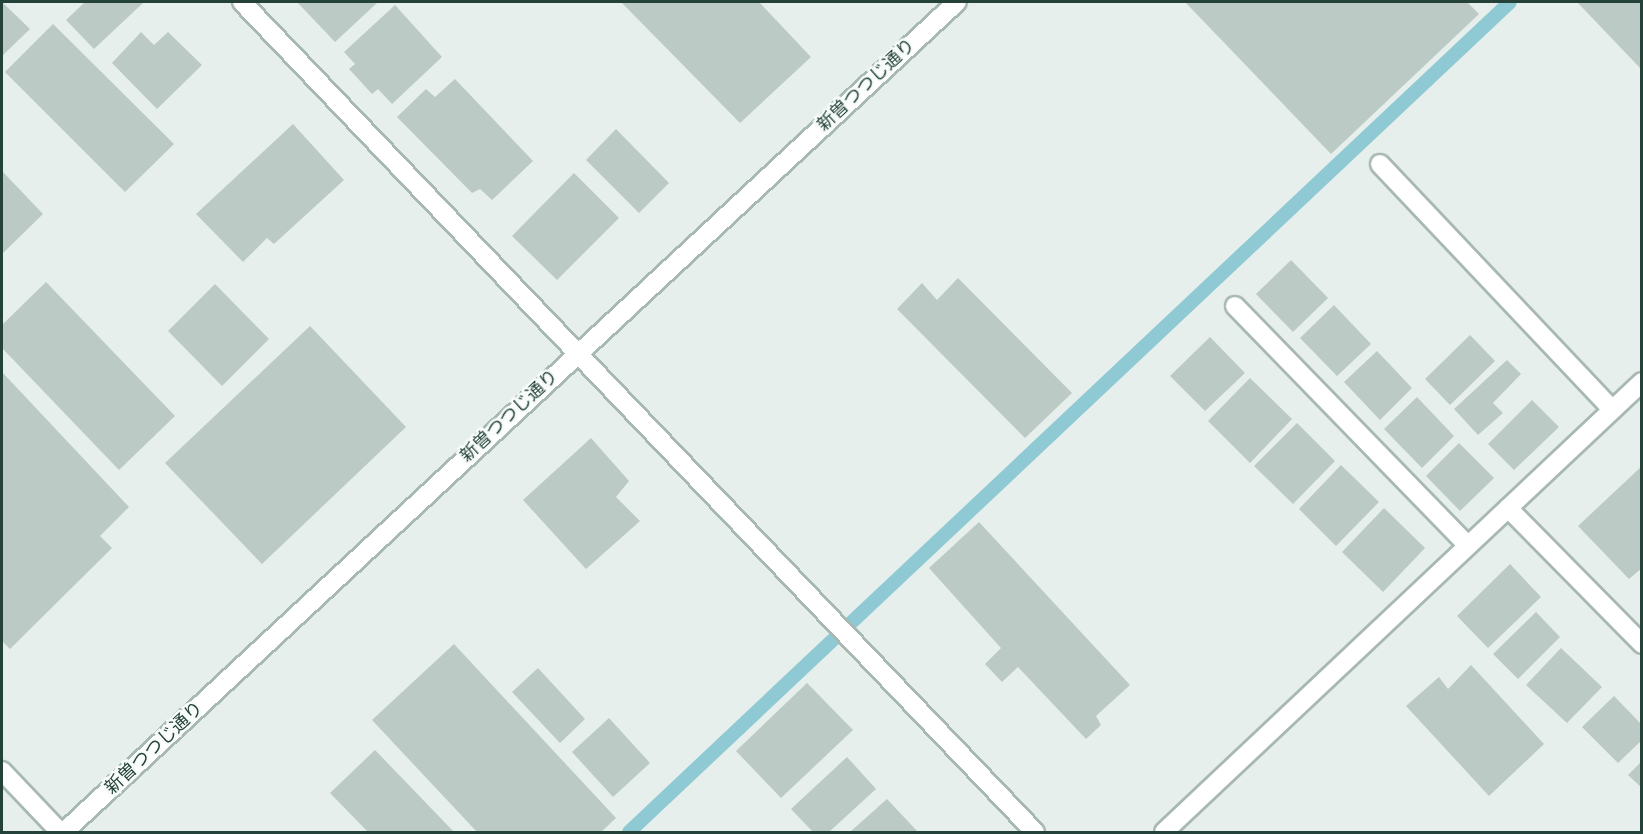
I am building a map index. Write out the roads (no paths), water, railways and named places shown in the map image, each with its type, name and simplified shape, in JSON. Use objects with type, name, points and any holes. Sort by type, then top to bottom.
[{"type":"street","points":[[242,2],[579,351],[1035,832]]},
{"type":"street","name":"新曽つつじ通り","points":[[62,832],[957,2]]},
{"type":"street","points":[[1380,164],[1612,410]]},
{"type":"street","points":[[1235,306],[1468,546]]},
{"type":"street","points":[[1164,832],[1641,382]]},
{"type":"street","points":[[1508,508],[1641,644]]},
{"type":"street","points":[[2,771],[62,832]]},
{"type":"waterway","points":[[629,832],[1510,2]]}]
